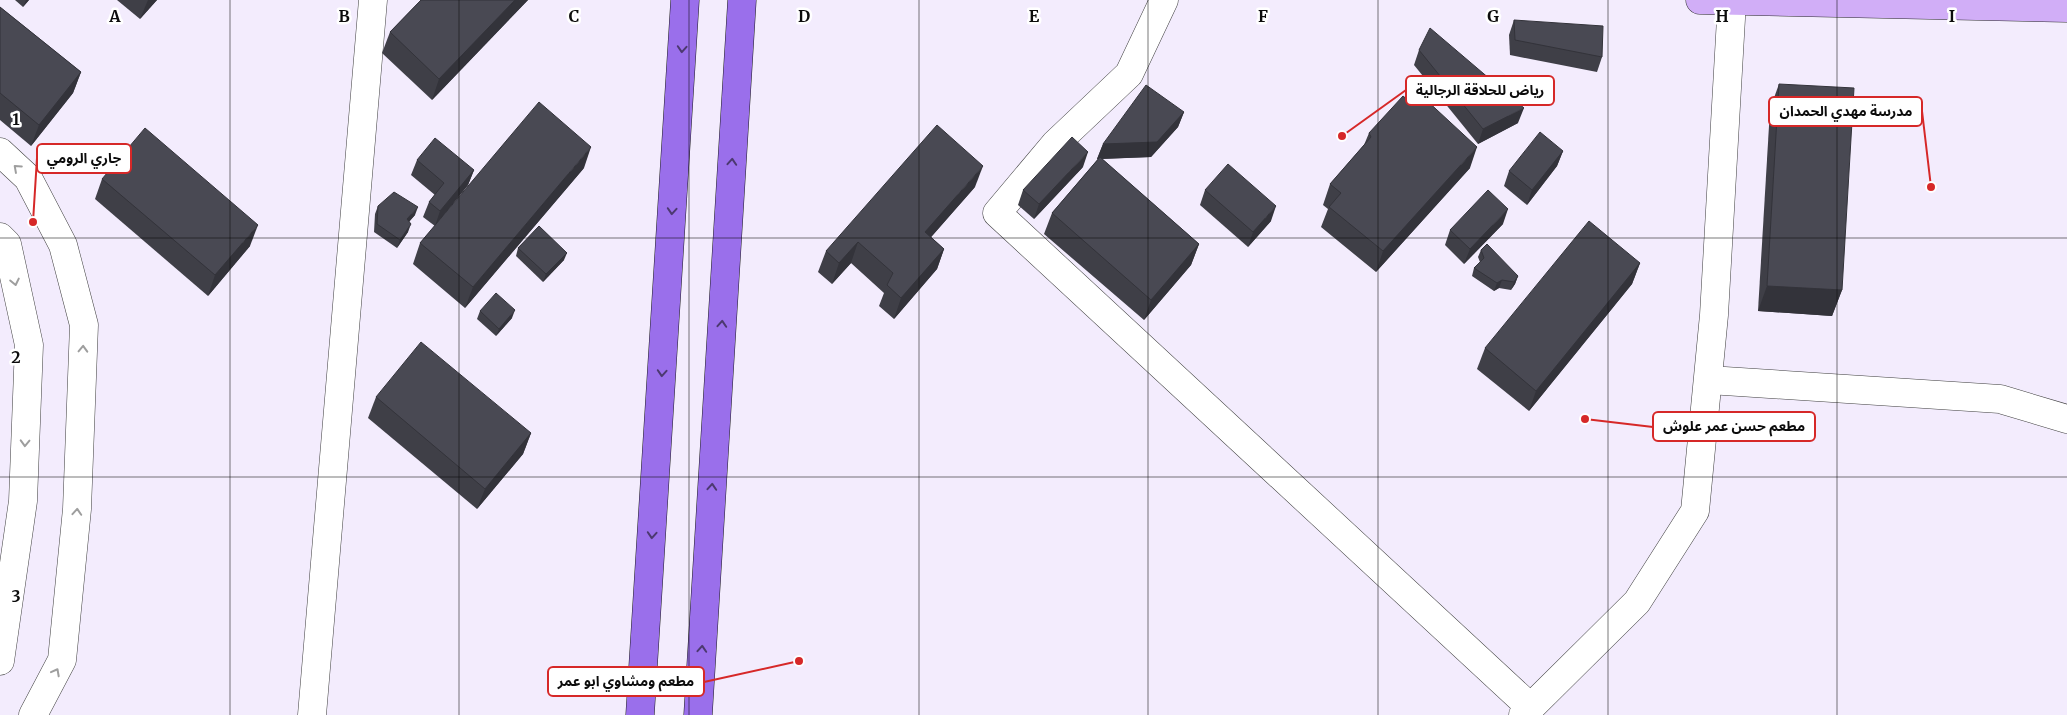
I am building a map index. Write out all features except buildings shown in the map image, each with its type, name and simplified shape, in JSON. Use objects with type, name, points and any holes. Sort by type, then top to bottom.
[{"type":"main road","points":[[640,715],[685,0]]},
{"type":"main road","points":[[698,715],[742,0]]},
{"type":"main road","points":[[1700,0],[2067,8]]},
{"type":"street","points":[[312,715],[373,0]]},
{"type":"street","points":[[1164,0],[1129,74],[1055,144],[998,213],[1527,711],[1637,602],[1694,511],[1714,315],[1732,1]]},
{"type":"street","points":[[0,152],[28,178],[63,246],[84,325],[77,509],[62,660],[33,715]]},
{"type":"street","points":[[0,237],[7,244],[29,345],[23,501],[0,661]]},
{"type":"street","points":[[1708,380],[2000,399],[2067,419]]},
{"type":"place","name":"رياض للحلاقة الرجالية","points":[[1342,136]]},
{"type":"place","name":"مدرسة مهدي الحمدان","points":[[1931,187]]},
{"type":"place","name":"جاري الرومي","points":[[33,222]]},
{"type":"place","name":"مطعم حسن عمر علوش","points":[[1585,419]]},
{"type":"place","name":"مطعم ومشاوي ابو عمر","points":[[799,661]]}]
